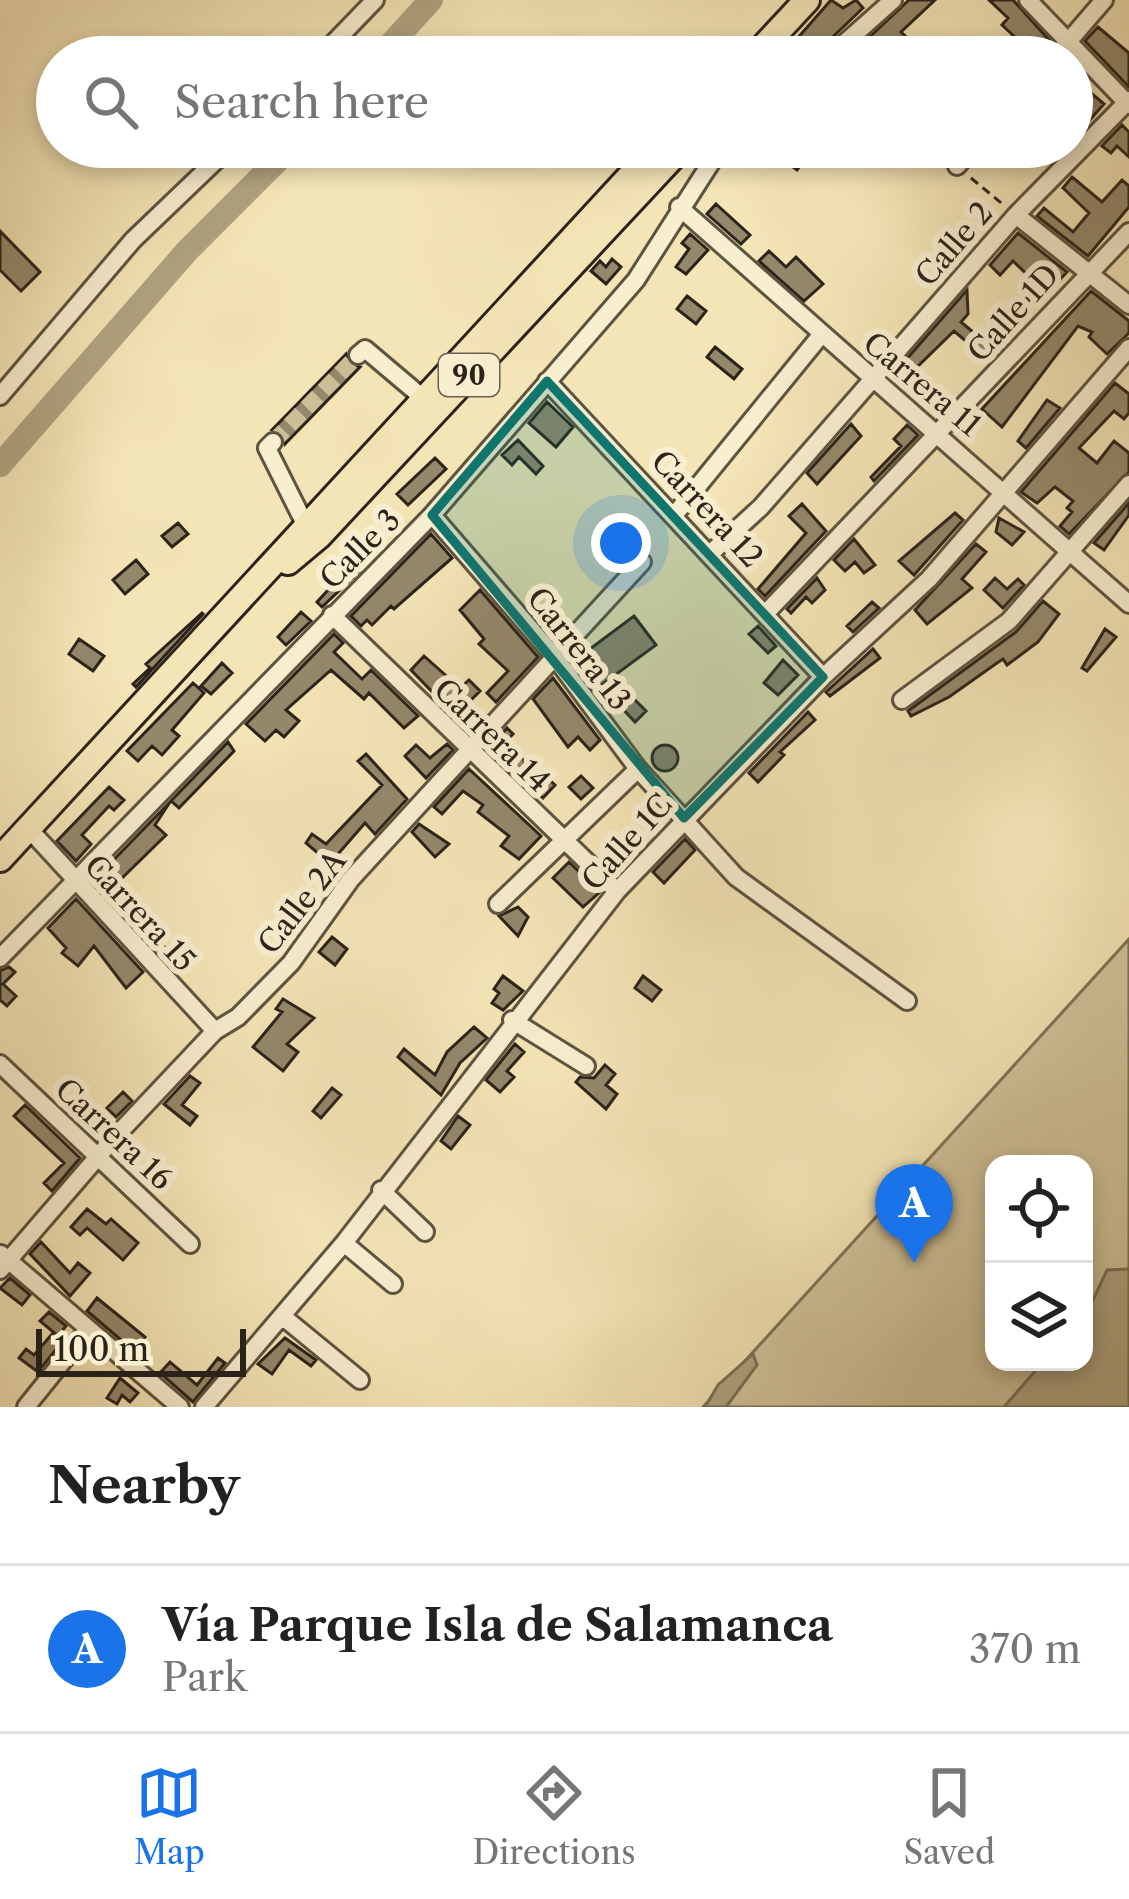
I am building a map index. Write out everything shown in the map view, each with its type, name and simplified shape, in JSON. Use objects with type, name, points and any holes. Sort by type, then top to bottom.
[{"type":"highway","points":[[776,35],[808,0]]},
{"type":"highway","name":"90","points":[[0,859],[637,168]]},
{"type":"highway","name":"90","points":[[249,594],[319,536],[662,168]]},
{"type":"street","points":[[340,36],[374,0]]},
{"type":"street","points":[[853,36],[893,0]]},
{"type":"street","points":[[1028,0],[1064,36]]},
{"type":"street","points":[[1073,36],[1104,0]]},
{"type":"street","points":[[1093,66],[1128,102]]},
{"type":"street","name":"Calle 2","points":[[1093,137],[1128,102]]},
{"type":"street","points":[[0,396],[134,241],[209,168]]},
{"type":"street","name":"Calle 3","points":[[0,958],[432,515],[635,280],[707,168]]},
{"type":"street","name":"Calle 2","points":[[712,552],[761,507],[1016,214],[1062,168]]},
{"type":"street","name":"Carrera 11","points":[[680,207],[1129,604]]},
{"type":"street","points":[[1016,214],[1129,304]]},
{"type":"street","name":"Calle 1D","points":[[765,614],[1129,232]]},
{"type":"street","points":[[676,513],[821,335]]},
{"type":"street","name":"Calle 1C","points":[[204,1407],[344,1243],[616,891],[824,677],[928,579],[1129,348]]},
{"type":"street","points":[[358,355],[364,349],[423,398]]},
{"type":"street","name":"Carrera 12","points":[[548,381],[824,677]]},
{"type":"street","points":[[273,442],[267,448],[305,524]]},
{"type":"street","points":[[902,700],[1009,621],[1129,484]]},
{"type":"street","name":"Carrera 13","points":[[432,515],[554,656],[638,769],[746,886],[908,1001]]},
{"type":"street","name":"Calle 2A","points":[[3,1261],[215,1031],[238,1017],[291,963],[351,880],[642,562]]},
{"type":"street","name":"Carrera 14","points":[[332,615],[616,891]]},
{"type":"street","points":[[498,904],[638,769]]},
{"type":"street","name":"Carrera 15","points":[[29,829],[215,1031]]},
{"type":"street","points":[[512,1020],[586,1066]]},
{"type":"street","name":"Carrera 16","points":[[0,1064],[190,1244]]},
{"type":"street","points":[[381,1190],[425,1232]]},
{"type":"street","points":[[344,1243],[393,1284]]},
{"type":"street","points":[[3,1261],[180,1407]]},
{"type":"street","points":[[283,1316],[360,1380]]},
{"type":"street","points":[[26,1407],[87,1331]]},
{"type":"path","points":[[959,168],[1016,214]]},
{"type":"highlighted area","points":[[547,381],[823,677],[684,818],[432,515]]},
{"type":"shaded area","points":[[1129,939],[1129,1407],[703,1407]]},
{"type":"shaded area","points":[[1129,1269],[1129,1407],[1004,1407],[1035,1371],[1093,1371],[1093,1300],[1107,1270]]},
{"type":"shaded area","points":[[753,1354],[757,1365],[726,1407],[705,1407],[718,1385]]},
{"type":"building","points":[[831,0],[843,8],[856,0],[863,8],[834,36],[799,36]]},
{"type":"building","points":[[909,0],[935,0],[901,32],[905,36],[871,36]]},
{"type":"building","points":[[989,0],[1013,0],[1045,36],[1014,36],[1002,25],[1008,18]]},
{"type":"building","points":[[1098,27],[1129,53],[1129,87],[1093,49],[1090,36]]},
{"type":"building","points":[[1093,95],[1104,104],[1093,116]]},
{"type":"building","points":[[1122,125],[1129,132],[1129,157],[1117,146],[1111,153],[1102,146]]},
{"type":"building","points":[[1072,177],[1102,202],[1122,180],[1129,186],[1129,207],[1088,256],[1037,216],[1044,208],[1073,232],[1089,213],[1063,188]]},
{"type":"building","points":[[716,204],[750,235],[741,244],[707,214]]},
{"type":"building","points":[[0,231],[40,272],[21,291],[0,270]]},
{"type":"building","points":[[1018,233],[1067,272],[1035,306],[1027,298],[1039,286],[1013,261],[1000,275],[990,265]]},
{"type":"building","points":[[690,234],[708,250],[686,274],[676,267],[689,249],[682,243]]},
{"type":"building","points":[[769,251],[786,267],[796,257],[823,284],[804,301],[759,261]]},
{"type":"building","points":[[612,259],[621,267],[606,284],[591,271],[600,261],[606,267]]},
{"type":"building","points":[[967,290],[968,314],[961,322],[986,343],[998,328],[1007,336],[987,359],[954,331],[914,370],[904,362]]},
{"type":"building","points":[[1091,291],[1129,321],[1129,333],[1107,354],[1089,337],[1092,332],[1078,326],[1002,427],[982,409]]},
{"type":"building","points":[[687,296],[706,311],[696,324],[677,309]]},
{"type":"building","points":[[715,347],[742,369],[734,379],[707,357]]},
{"type":"building","points":[[346,354],[349,364],[360,367],[285,444],[283,434],[272,430]]},
{"type":"building","points":[[1115,383],[1129,394],[1129,413],[1124,419],[1114,411],[1079,448],[1097,463],[1114,441],[1129,453],[1129,472],[1069,534],[1060,526],[1072,512],[1067,508],[1073,501],[1055,487],[1037,503],[1021,492]]},
{"type":"building","points":[[1047,400],[1060,408],[1026,448],[1018,441]]},
{"type":"building","points":[[547,402],[573,427],[556,447],[529,423]]},
{"type":"building","points":[[851,424],[861,436],[817,484],[807,473]]},
{"type":"building","points":[[907,425],[918,435],[874,481],[871,477],[901,446],[894,439]]},
{"type":"building","points":[[518,440],[543,466],[536,474],[519,457],[512,465],[502,455]]},
{"type":"building","points":[[435,458],[446,469],[408,505],[397,494]]},
{"type":"building","points":[[1129,503],[1129,515],[1104,550],[1094,543]]},
{"type":"building","points":[[802,504],[826,531],[765,596],[758,589],[806,533],[789,516]]},
{"type":"building","points":[[955,513],[963,520],[914,575],[899,561]]},
{"type":"building","points":[[999,518],[1024,532],[1012,545],[996,532]]},
{"type":"building","points":[[178,523],[188,534],[172,547],[162,536]]},
{"type":"building","points":[[431,534],[452,558],[394,609],[391,606],[372,625],[367,620],[361,626],[351,616]]},
{"type":"building","points":[[854,539],[875,565],[864,573],[855,562],[845,571],[834,560]]},
{"type":"building","points":[[976,544],[986,552],[962,579],[972,588],[927,624],[915,610]]},
{"type":"building","points":[[136,560],[148,574],[125,594],[113,580]]},
{"type":"building","points":[[352,564],[360,571],[322,607],[317,602]]},
{"type":"building","points":[[817,578],[825,590],[812,603],[806,597],[791,613],[787,609]]},
{"type":"building","points":[[995,578],[1007,589],[1018,579],[1024,585],[1003,608],[984,590]]},
{"type":"building","points":[[480,590],[538,657],[496,702],[487,693],[508,671],[479,644],[484,639],[460,610]]},
{"type":"building","points":[[1043,601],[1059,614],[1038,642],[1007,665],[1003,659],[949,697],[911,716],[908,711],[1017,631]]},
{"type":"building","points":[[872,602],[879,608],[853,632],[847,626]]},
{"type":"building","points":[[301,612],[311,621],[286,645],[278,637]]},
{"type":"building","points":[[202,613],[136,687],[133,684],[150,668],[146,664]]},
{"type":"building","points":[[634,616],[656,645],[596,689],[575,660]]},
{"type":"building","points":[[758,626],[776,646],[768,653],[749,634]]},
{"type":"building","points":[[1105,629],[1116,637],[1087,671],[1082,668]]},
{"type":"building","points":[[334,634],[343,643],[334,652],[362,679],[371,670],[418,716],[404,728],[369,693],[364,699],[331,670],[286,710],[299,721],[284,737],[276,730],[265,741],[246,724]]},
{"type":"building","points":[[79,639],[104,656],[93,671],[69,654]]},
{"type":"building","points":[[873,649],[880,658],[830,696],[826,692]]},
{"type":"building","points":[[424,656],[460,688],[469,680],[480,691],[467,704],[480,719],[470,731],[411,670]]},
{"type":"building","points":[[783,660],[798,675],[778,695],[764,683]]},
{"type":"building","points":[[222,663],[232,673],[211,694],[201,686]]},
{"type":"building","points":[[553,678],[600,740],[590,750],[578,737],[568,747],[533,699]]},
{"type":"building","points":[[193,683],[204,693],[172,730],[179,736],[162,755],[152,746],[138,761],[127,751]]},
{"type":"building","points":[[633,698],[646,711],[635,722],[622,708]]},
{"type":"building","points":[[808,712],[815,720],[780,752],[784,755],[758,782],[749,773]]},
{"type":"building","points":[[507,728],[513,734],[506,741],[540,778],[543,774],[555,785],[543,798],[488,748]]},
{"type":"building","points":[[228,742],[234,751],[179,808],[171,801]]},
{"type":"building","points":[[447,744],[453,750],[426,778],[405,756],[416,745],[430,758]]},
{"type":"building","points":[[665,745],[678,758],[665,771],[652,758]]},
{"type":"building","points":[[366,754],[407,799],[375,834],[365,823],[338,854],[349,863],[340,872],[306,843],[312,834],[326,844],[382,785],[358,761]]},
{"type":"building","points":[[469,769],[541,836],[519,859],[501,846],[509,836],[478,812],[483,805],[463,791],[442,814],[434,807]]},
{"type":"building","points":[[581,776],[593,788],[581,799],[569,787]]},
{"type":"building","points":[[109,787],[124,800],[114,810],[109,806],[82,835],[91,844],[76,861],[57,841]]},
{"type":"building","points":[[170,802],[155,825],[166,835],[117,883],[118,890],[165,939],[161,944],[172,955],[167,960],[94,880]]},
{"type":"building","points":[[419,824],[449,844],[435,857],[412,832]]},
{"type":"building","points":[[685,839],[695,850],[664,883],[653,872]]},
{"type":"building","points":[[569,862],[600,892],[583,907],[553,878]]},
{"type":"building","points":[[76,899],[143,972],[126,988],[94,946],[78,966],[62,953],[66,948],[48,928]]},
{"type":"building","points":[[518,907],[528,917],[518,936],[499,916]]},
{"type":"building","points":[[332,937],[347,949],[335,965],[319,952]]},
{"type":"building","points":[[9,967],[15,972],[3,984],[16,996],[7,1006],[0,1000],[0,971]]},
{"type":"building","points":[[503,976],[523,991],[503,1010],[492,1003]]},
{"type":"building","points":[[643,976],[661,990],[652,1001],[635,988]]},
{"type":"building","points":[[283,999],[314,1018],[287,1044],[298,1052],[283,1071],[253,1047],[282,1012],[276,1009]]},
{"type":"building","points":[[474,1027],[487,1038],[460,1063],[441,1095],[398,1057],[404,1049],[435,1075],[447,1052]]},
{"type":"building","points":[[515,1044],[524,1052],[507,1071],[514,1077],[500,1092],[486,1080]]},
{"type":"building","points":[[605,1065],[615,1074],[606,1085],[617,1094],[606,1109],[576,1082],[580,1077],[594,1078]]},
{"type":"building","points":[[190,1076],[200,1083],[182,1105],[197,1116],[190,1125],[164,1104]]},
{"type":"building","points":[[332,1088],[341,1095],[321,1118],[313,1111]]},
{"type":"building","points":[[123,1092],[132,1101],[116,1117],[107,1108]]},
{"type":"building","points":[[25,1105],[80,1158],[52,1191],[44,1183],[64,1163],[14,1116]]},
{"type":"building","points":[[458,1116],[470,1125],[451,1149],[441,1141]]},
{"type":"building","points":[[87,1209],[106,1224],[111,1219],[138,1243],[123,1260],[87,1228],[80,1235],[71,1227]]},
{"type":"building","points":[[41,1242],[70,1273],[78,1263],[90,1273],[70,1296],[30,1254]]},
{"type":"building","points":[[10,1278],[30,1295],[22,1305],[0,1288]]},
{"type":"building","points":[[97,1298],[145,1337],[134,1351],[87,1311]]},
{"type":"building","points":[[49,1312],[66,1326],[58,1336],[40,1321]]},
{"type":"building","points":[[52,1334],[62,1342],[38,1372],[19,1358],[26,1349],[34,1355]]},
{"type":"building","points":[[285,1338],[316,1360],[311,1366],[289,1350],[272,1374],[258,1364]]},
{"type":"building","points":[[218,1358],[225,1363],[193,1402],[160,1373],[170,1362],[197,1385]]},
{"type":"building","points":[[120,1378],[138,1393],[130,1402],[122,1395],[117,1404],[107,1398]]},
{"type":"waterway","points":[[398,36],[431,0]]},
{"type":"waterway","points":[[0,465],[187,251],[270,168]]},
{"type":"tunnel","points":[[273,442],[358,355]]},
{"type":"place","name":"Vía Parque Isla de Salamanca","points":[[914,1263]]}]
